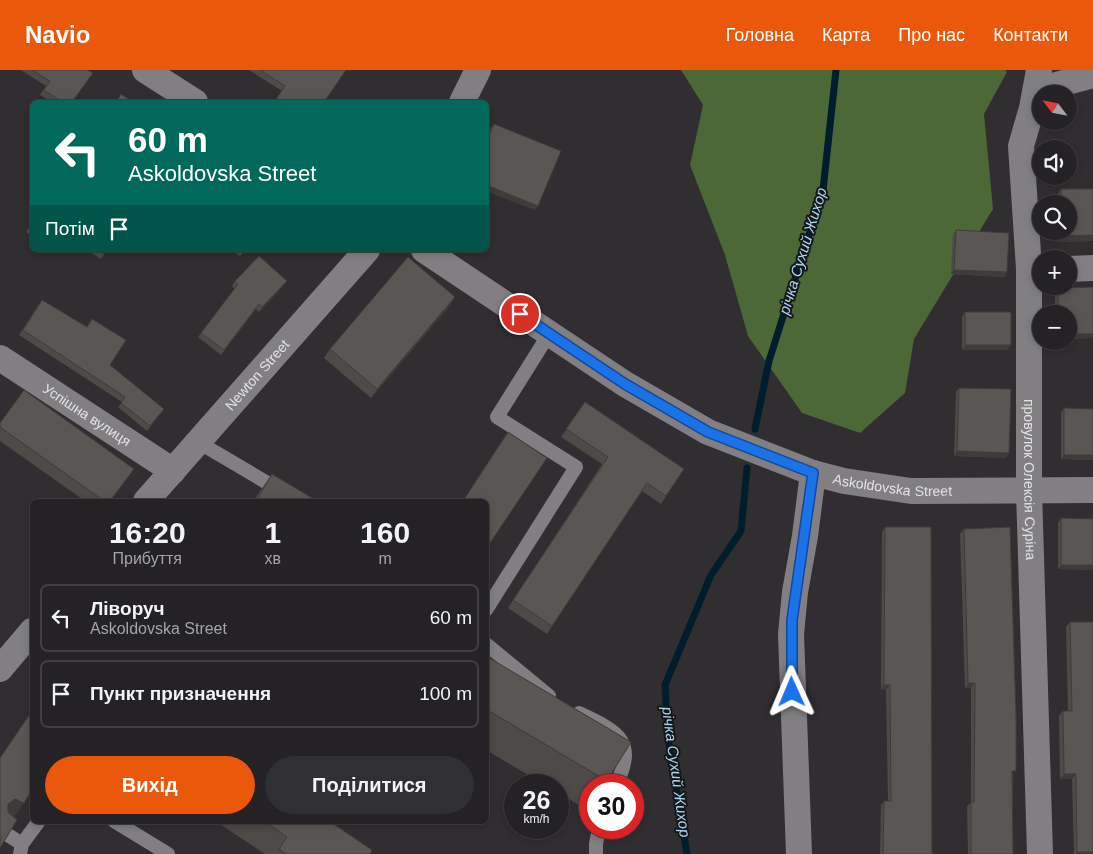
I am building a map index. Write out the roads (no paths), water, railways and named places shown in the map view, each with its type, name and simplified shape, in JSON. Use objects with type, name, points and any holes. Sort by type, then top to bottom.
[{"type":"street","points":[[145,70],[192,100]]},
{"type":"street","points":[[463,100],[478,70]]},
{"type":"street","name":"провулок Олексія Суріна","points":[[1039,70],[1039,85]]},
{"type":"street","points":[[1056,85],[1093,75]]},
{"type":"street","name":"провулок Олексія Суріна","points":[[1032,116],[1020,146],[1033,250]]},
{"type":"street","name":"Newton Street","points":[[148,499],[365,252]]},
{"type":"street","name":"Askoldovska Street","points":[[427,252],[625,384],[708,432],[813,473],[844,481],[911,491],[1093,490]]},
{"type":"street","points":[[1077,269],[1093,268]]},
{"type":"street","name":"провулок Олексія Суріна","points":[[1034,295],[1030,491],[1040,854]]},
{"type":"street","name":"Успішна вулиця","points":[[0,358],[173,471]]},
{"type":"street","points":[[799,854],[792,731],[791,634],[795,592],[805,536],[813,473]]},
{"type":"street","points":[[0,669],[30,634]]},
{"type":"lane","points":[[489,605],[576,466],[497,417],[549,334]]},
{"type":"lane","points":[[198,442],[295,499]]},
{"type":"lane","points":[[489,647],[523,676],[562,705],[597,722],[620,738],[625,750],[625,764],[621,774]]},
{"type":"lane","points":[[0,830],[21,849],[37,824]]},
{"type":"lane","points":[[119,824],[168,854]]},
{"type":"lane","points":[[596,854],[598,839]]},
{"type":"waterway","name":"річка Сухий Жихор","points":[[755,429],[769,361],[823,190],[836,70]]},
{"type":"waterway","name":"річка Сухий Жихор","points":[[687,854],[668,738],[665,685],[711,575],[741,531],[747,468]]}]
